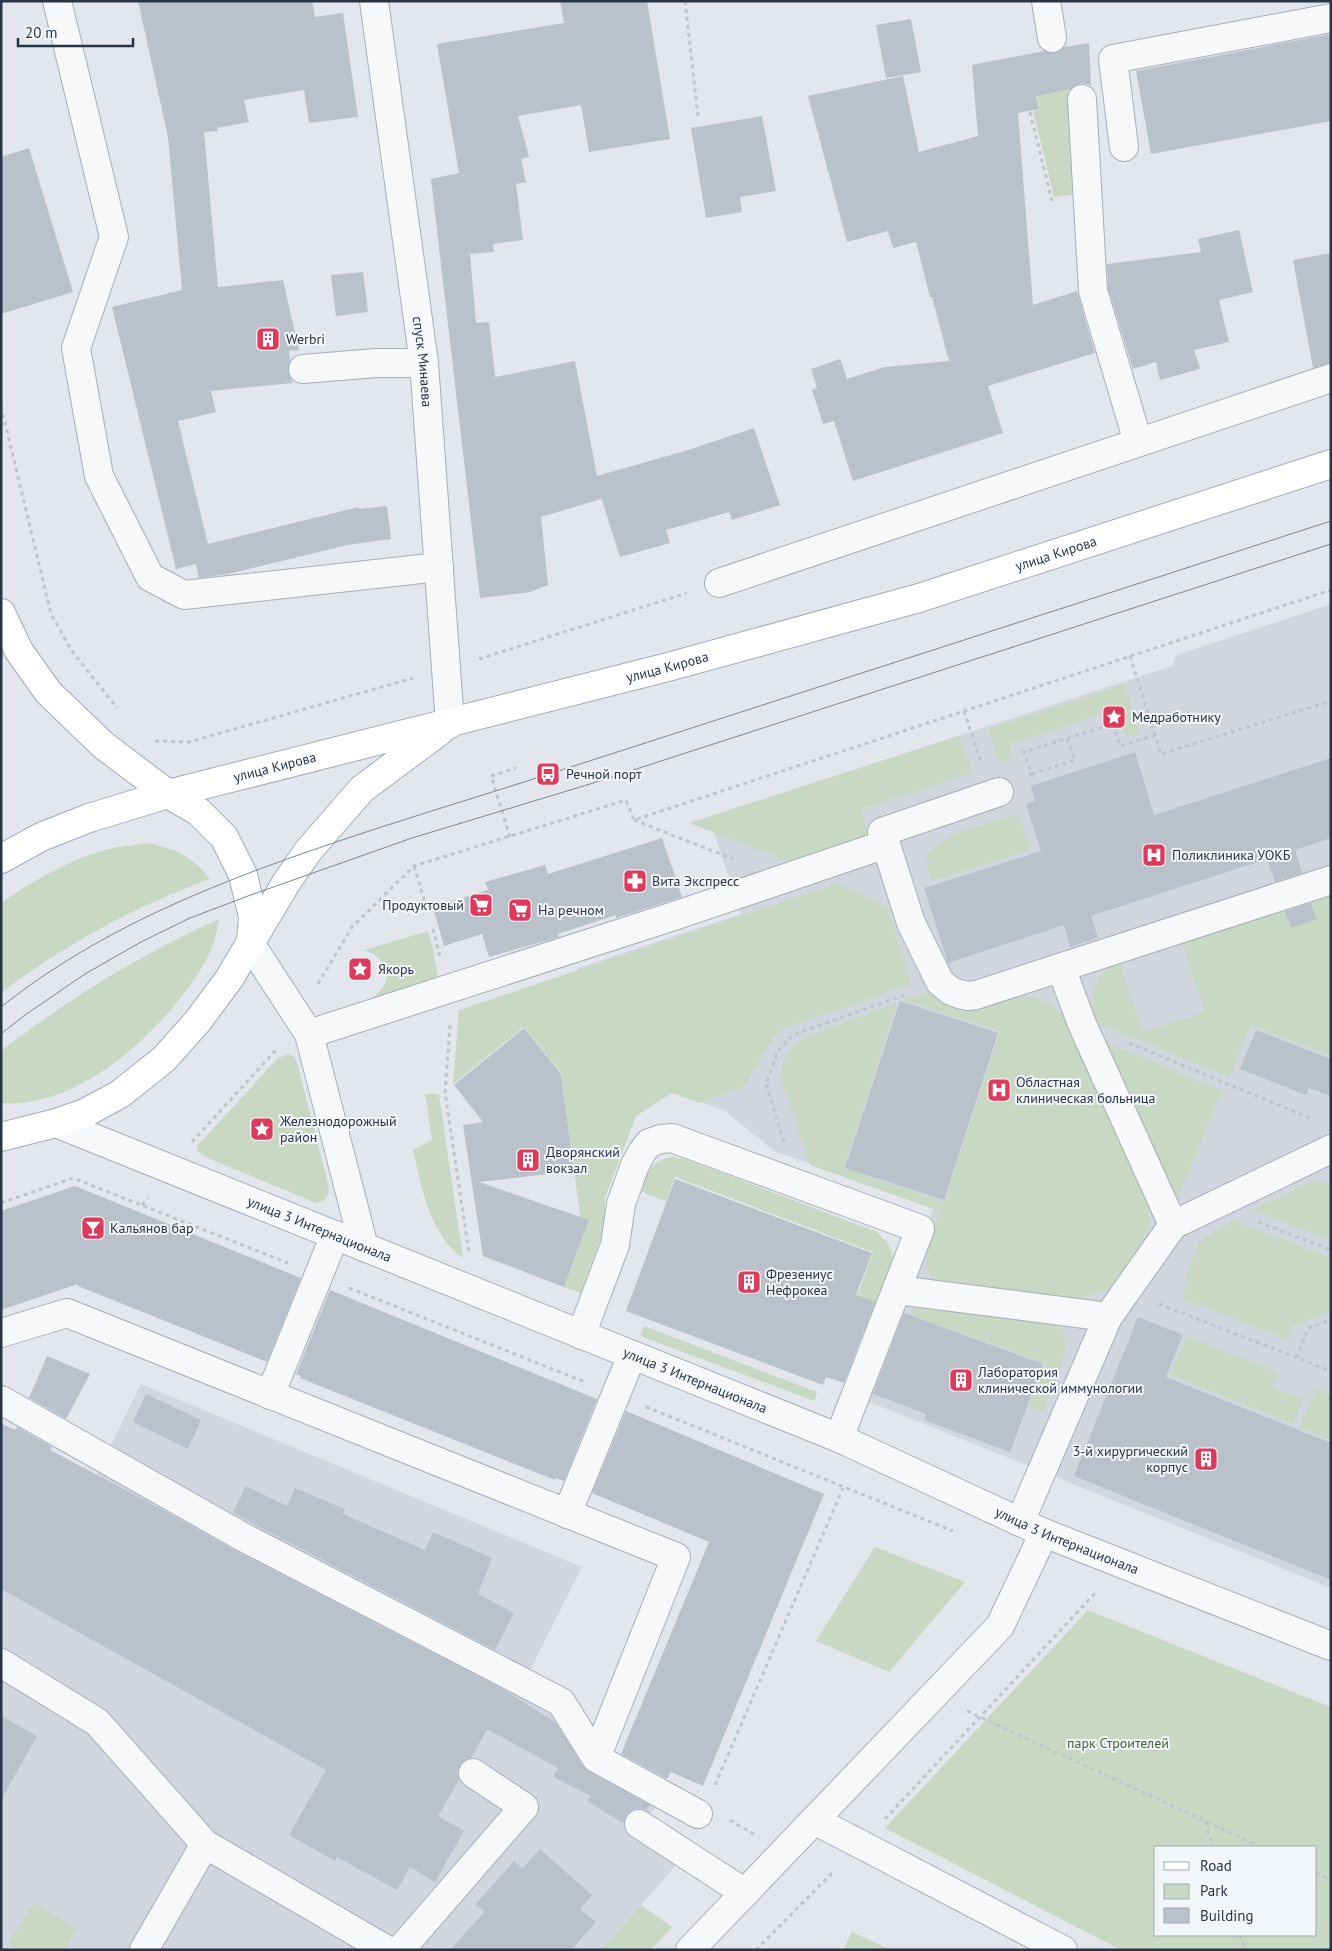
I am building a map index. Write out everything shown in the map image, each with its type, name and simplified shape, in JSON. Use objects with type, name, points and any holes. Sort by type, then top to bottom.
[{"type":"main road","name":"улица Кирова","points":[[1,859],[41,837],[81,821],[168,794],[450,724],[504,708],[668,667],[919,598],[1331,464]]},
{"type":"main road","points":[[1,613],[19,651],[48,692],[103,745],[168,794],[199,812],[224,836],[242,876],[248,896],[252,916],[250,945]]},
{"type":"main road","points":[[2,1137],[56,1123],[85,1113],[120,1094],[164,1059],[197,1022],[228,979],[286,882],[308,851],[362,789],[450,724]]},
{"type":"street","points":[[57,1],[114,237],[76,348],[99,476],[150,577],[184,595],[439,567]]},
{"type":"street","name":"спуск Минаева","points":[[374,1],[424,362],[450,724]]},
{"type":"street","points":[[1046,1],[1052,38]]},
{"type":"street","points":[[1124,147],[1113,59],[1331,18]]},
{"type":"street","points":[[1082,100],[1093,291],[1138,442]]},
{"type":"street","points":[[303,369],[376,362],[424,362]]},
{"type":"street","points":[[719,583],[1331,378]]},
{"type":"street","points":[[998,792],[882,832],[911,923],[940,982],[951,992],[968,996],[1061,968],[1331,880]]},
{"type":"street","points":[[309,1034],[886,844]]},
{"type":"street","points":[[250,945],[309,1034],[364,1247]]},
{"type":"street","points":[[1061,968],[1082,1024],[1173,1224]]},
{"type":"street","name":"улица 3 Интернационала","points":[[56,1123],[839,1438],[1020,1522],[1331,1646]]},
{"type":"street","points":[[581,1335],[615,1244],[621,1204],[635,1165],[649,1143],[661,1139],[672,1138],[920,1229],[839,1438]]},
{"type":"street","points":[[1020,1522],[1108,1316],[1173,1224],[1331,1149]]},
{"type":"street","points":[[270,1395],[335,1235]]},
{"type":"street","points":[[897,1290],[1108,1316]]},
{"type":"street","points":[[1,1333],[67,1312],[676,1558],[596,1758]]},
{"type":"street","points":[[567,1514],[632,1355]]},
{"type":"street","points":[[1,1400],[240,1536],[561,1702],[596,1758],[689,1809]]},
{"type":"street","points":[[690,1950],[1000,1626],[1044,1532]]},
{"type":"street","points":[[1,1663],[97,1722],[205,1844],[387,1950]]},
{"type":"street","points":[[400,1950],[524,1807],[473,1773]]},
{"type":"street","points":[[814,1820],[1063,1950]]},
{"type":"street","points":[[638,1824],[744,1893]]},
{"type":"street","points":[[144,1950],[205,1844]]},
{"type":"path","points":[[685,1],[698,116]]},
{"type":"path","points":[[1030,112],[1052,201],[1087,197]]},
{"type":"path","points":[[1,406],[51,614],[72,651],[121,713]]},
{"type":"path","points":[[148,737],[155,741],[189,742],[446,668],[719,583]]},
{"type":"path","points":[[634,820],[1331,590]]},
{"type":"path","points":[[1130,656],[1161,754],[1331,701]]},
{"type":"path","points":[[964,712],[981,764]]},
{"type":"path","points":[[1032,774],[1024,752],[1113,724],[1120,746],[1156,735]]},
{"type":"path","points":[[1023,777],[1075,760],[1067,739]]},
{"type":"path","points":[[516,768],[491,776],[510,837],[626,800],[634,820],[783,879]]},
{"type":"path","points":[[414,866],[427,909]]},
{"type":"path","points":[[433,929],[450,1017],[445,1093],[471,1261]]},
{"type":"path","points":[[797,1184],[766,1084],[778,1051],[793,1035],[940,982]]},
{"type":"path","points":[[1082,1024],[1312,1120]]},
{"type":"path","points":[[1,1203],[73,1178],[319,1275],[960,1534]]},
{"type":"path","points":[[1213,1204],[1331,1250]]},
{"type":"path","points":[[1126,1291],[1331,1371]]},
{"type":"path","points":[[1298,1358],[1308,1328],[1331,1320]]},
{"type":"path","points":[[689,1809],[692,1800],[705,1806],[843,1488]]},
{"type":"path","points":[[756,1950],[861,1845],[1123,1563]]},
{"type":"path","points":[[934,1696],[1259,1846]]},
{"type":"path","points":[[727,1819],[784,1852]]},
{"type":"path","points":[[1205,1821],[1213,1846]]},
{"type":"path","points":[[1317,1873],[1331,1880]]},
{"type":"path","points":[[1240,1936],[1245,1950]]},
{"type":"shaded area","name":"Областная клиническая больница","points":[[1331,604],[1331,1588],[862,1399],[934,1207],[774,1151],[725,1111],[610,1068],[578,968],[741,914],[709,817],[1172,666],[1177,655]]},
{"type":"shaded area","points":[[141,1384],[582,1567],[520,1690],[558,1710],[658,1803],[638,1834],[680,1861],[601,1950],[1,1950],[1,1465],[80,1508]]},
{"type":"green space","points":[[1069,90],[1076,194],[1054,197],[1033,111],[1039,110],[1037,95]]},
{"type":"green space","points":[[1124,684],[1139,733],[1126,737],[1116,709],[1009,744],[1013,758],[999,762],[988,729]]},
{"type":"green space","points":[[959,736],[972,773],[861,809],[869,836],[790,862],[689,823]]},
{"type":"green space","points":[[1019,814],[1030,850],[932,881],[927,861],[928,855],[933,848],[943,841],[969,829]]},
{"type":"green space","points":[[148,843],[175,851],[190,859],[210,879],[155,901],[101,928],[25,975],[1,993],[1,903],[39,879],[81,858],[109,849]]},
{"type":"green space","points":[[838,883],[888,907],[911,984],[785,1028],[774,1037],[745,1086],[699,1103],[672,1093],[636,1116],[605,1198],[605,1227],[581,1293],[564,1287],[583,1237],[561,1073],[524,1027],[453,1084],[459,1010]]},
{"type":"green space","points":[[1331,891],[1331,1056],[1251,1025],[1229,1077],[1095,1022],[1092,1004],[1095,986],[1104,971],[1119,959],[1142,1032],[1205,1012],[1181,939]]},
{"type":"green space","points":[[219,919],[216,936],[210,952],[186,991],[170,1011],[129,1051],[81,1084],[55,1095],[28,1102],[1,1103],[1,1051],[52,1013],[133,962]]},
{"type":"green space","points":[[428,931],[438,979],[369,1001],[383,987],[387,973],[381,960],[364,950]]},
{"type":"green space","points":[[930,992],[955,1002],[976,1006],[1023,997],[1039,999],[1054,1007],[1068,1021],[1147,1199],[1149,1225],[1145,1237],[1120,1276],[1104,1290],[1082,1297],[1058,1298],[938,1282],[931,1276],[927,1268],[926,1259],[939,1211],[810,1165],[782,1081],[781,1073],[784,1060],[791,1050],[807,1036],[897,1003],[844,1168],[944,1202],[1000,1031],[903,1000]]},
{"type":"green space","points":[[1104,1041],[1222,1091],[1176,1202]]},
{"type":"green space","points":[[289,1054],[297,1062],[329,1187],[326,1198],[316,1203],[210,1159],[197,1151],[197,1146],[278,1058]]},
{"type":"green space","points":[[425,1094],[439,1094],[463,1258],[451,1248],[435,1223],[424,1195],[416,1165],[413,1150],[432,1140]]},
{"type":"green space","points":[[673,1157],[685,1159],[877,1232],[891,1249],[893,1262],[870,1331],[847,1323],[873,1252],[675,1177],[666,1201],[640,1191],[650,1168],[659,1161]]},
{"type":"green space","points":[[1320,1181],[1331,1185],[1331,1240],[1252,1210],[1311,1182]]},
{"type":"green space","points":[[1233,1220],[1331,1258],[1331,1311],[1293,1326],[1287,1339],[1184,1299],[1185,1279],[1199,1242]]},
{"type":"green space","points":[[940,1307],[1059,1324],[1064,1333],[1064,1355],[1043,1411],[1029,1406],[1045,1363],[909,1314],[915,1308]]},
{"type":"green space","points":[[644,1326],[817,1392],[814,1401],[640,1336]]},
{"type":"green space","points":[[1186,1336],[1279,1373],[1273,1388],[1303,1399],[1293,1424],[1170,1375]]},
{"type":"green space","points":[[1316,1389],[1331,1395],[1331,1440],[1300,1428]]},
{"type":"green space","points":[[875,1547],[965,1582],[889,1672],[816,1641]]},
{"type":"green space","name":"парк Строителей","points":[[1088,1610],[1331,1707],[1331,1950],[1121,1950],[885,1828]]},
{"type":"green space","points":[[34,1903],[77,1929],[64,1950],[19,1950],[8,1943]]},
{"type":"green space","points":[[641,1905],[672,1927],[651,1950],[601,1950]]},
{"type":"green space","points":[[852,1932],[891,1950],[843,1950]]},
{"type":"building","points":[[138,1],[312,1],[315,17],[343,13],[358,117],[309,123],[304,90],[244,100],[249,122],[217,128],[218,131],[204,132],[218,287],[283,280],[299,350],[289,351],[288,371],[293,383],[211,391],[216,412],[178,421],[208,544],[359,507],[359,509],[387,506],[391,539],[347,545],[228,574],[199,578],[196,564],[176,569],[112,307],[182,290],[168,137]]},
{"type":"building","points":[[560,1],[647,1],[670,139],[589,152],[581,105],[518,116],[529,157],[521,159],[526,182],[516,184],[523,240],[493,244],[494,252],[470,254],[476,323],[489,322],[495,377],[575,361],[597,476],[685,451],[754,428],[780,505],[732,520],[729,512],[666,530],[670,543],[620,557],[600,494],[601,499],[541,517],[548,585],[530,592],[480,598],[431,179],[459,173],[437,44],[564,23]]},
{"type":"building","points":[[911,19],[921,72],[886,78],[876,25]]},
{"type":"building","points":[[1331,34],[1331,121],[1151,154],[1136,71]]},
{"type":"building","points":[[1089,43],[1091,85],[1081,83],[1071,89],[1036,96],[1039,109],[1018,113],[1033,305],[1077,291],[1095,353],[988,386],[1003,433],[853,481],[834,421],[823,424],[812,390],[817,388],[811,369],[840,359],[847,379],[885,367],[949,361],[916,242],[893,248],[888,231],[847,242],[808,96],[903,76],[919,152],[978,136],[972,65],[1044,51],[1055,53],[1064,47]]},
{"type":"building","points":[[762,116],[776,191],[740,197],[742,212],[706,218],[691,128]]},
{"type":"building","points":[[29,148],[73,292],[1,314],[1,157]]},
{"type":"building","points":[[1239,230],[1253,292],[1219,300],[1229,342],[1194,350],[1200,369],[1160,380],[1156,362],[1133,369],[1108,288],[1107,264],[1201,252],[1198,239]]},
{"type":"building","points":[[1331,253],[1331,363],[1313,368],[1293,260]]},
{"type":"building","points":[[363,272],[368,312],[336,316],[331,275]]},
{"type":"building","name":"Поликлиника УОКБ","points":[[1135,752],[1154,815],[1331,758],[1331,838],[1295,850],[1302,873],[1275,882],[1267,859],[1091,916],[1098,938],[1070,947],[1064,925],[948,963],[924,888],[1041,851],[1026,804],[1035,801],[1031,786]]},
{"type":"building","points":[[662,838],[682,897],[616,918],[616,915],[558,934],[559,937],[489,957],[482,934],[444,946],[433,907],[488,890],[485,882],[545,865],[548,874]]},
{"type":"building","points":[[1311,903],[1317,919],[1291,928],[1285,911]]},
{"type":"building","points":[[900,1001],[998,1033],[944,1200],[845,1168]]},
{"type":"building","name":"Дворянский вокзал","points":[[524,1028],[561,1074],[574,1171],[479,1182],[589,1220],[564,1287],[483,1256],[463,1125],[483,1122],[454,1085]]},
{"type":"building","points":[[1256,1030],[1331,1059],[1331,1096],[1309,1088],[1306,1095],[1240,1069]]},
{"type":"building","name":"Фрезениус Нефрокеа","points":[[675,1179],[872,1253],[856,1295],[875,1302],[844,1383],[826,1377],[823,1385],[626,1311]]},
{"type":"building","points":[[75,1186],[301,1278],[267,1362],[78,1286],[78,1284],[1,1310],[1,1211]]},
{"type":"building","points":[[330,1290],[597,1399],[564,1481],[555,1478],[555,1480],[300,1378],[301,1376],[296,1374]]},
{"type":"building","name":"Лаборатория клинической иммунологии","points":[[904,1313],[1043,1364],[1010,1452],[924,1420],[926,1414],[873,1394]]},
{"type":"building","name":"3-й хирургический корпус","points":[[1138,1317],[1183,1335],[1166,1377],[1331,1443],[1331,1580],[1074,1476]]},
{"type":"building","points":[[47,1356],[90,1374],[66,1419],[29,1398]]},
{"type":"building","points":[[146,1394],[201,1420],[188,1449],[133,1422]]},
{"type":"building","points":[[626,1411],[824,1494],[703,1786],[671,1772],[667,1779],[621,1754],[709,1542],[592,1493]]},
{"type":"building","points":[[1,1423],[15,1430],[17,1427],[52,1447],[50,1450],[234,1550],[504,1690],[555,1722],[588,1771],[650,1805],[646,1810],[639,1808],[632,1810],[626,1816],[623,1823],[587,1801],[591,1796],[553,1777],[558,1768],[487,1729],[471,1758],[466,1759],[460,1765],[457,1772],[459,1780],[438,1816],[464,1831],[435,1882],[410,1867],[397,1890],[337,1857],[335,1861],[289,1835],[326,1770],[1,1589]]},
{"type":"building","points":[[246,1486],[287,1506],[295,1488],[345,1509],[343,1514],[425,1550],[433,1532],[492,1558],[478,1594],[514,1613],[495,1650],[233,1513]]},
{"type":"building","points":[[1,1716],[37,1736],[1,1800]]},
{"type":"building","points":[[540,1849],[592,1895],[580,1909],[596,1922],[571,1950],[450,1950],[485,1911],[475,1905],[514,1861],[523,1868]]},
{"type":"tram line","points":[[1,1007],[62,963],[127,926],[230,880],[265,867],[382,827],[1331,521]]},
{"type":"tram line","points":[[1,1034],[25,1015],[85,974],[141,942],[190,918],[248,896],[412,838],[590,784],[1331,544]]},
{"type":"place","name":"Werbri","points":[[268,339]]},
{"type":"place","name":"Медработнику","points":[[1114,717]]},
{"type":"place","name":"Речной порт","points":[[548,774]]},
{"type":"place","name":"Поликлиника УОКБ","points":[[1154,855]]},
{"type":"place","name":"Вита Экспресс","points":[[635,881]]},
{"type":"place","name":"Продуктовый","points":[[481,905]]},
{"type":"place","name":"На речном","points":[[520,910]]},
{"type":"place","name":"Якорь","points":[[360,969]]},
{"type":"place","name":"Областная клиническая больница","points":[[999,1090]]},
{"type":"place","name":"Железнодорожный район","points":[[262,1129]]},
{"type":"place","name":"Дворянский вокзал","points":[[528,1160]]},
{"type":"place","name":"Кальянов бар","points":[[93,1228]]},
{"type":"place","name":"Фрезениус Нефрокеа","points":[[749,1282]]},
{"type":"place","name":"Лаборатория клинической иммунологии","points":[[961,1380]]},
{"type":"place","name":"3-й хирургический корпус","points":[[1206,1459]]}]
